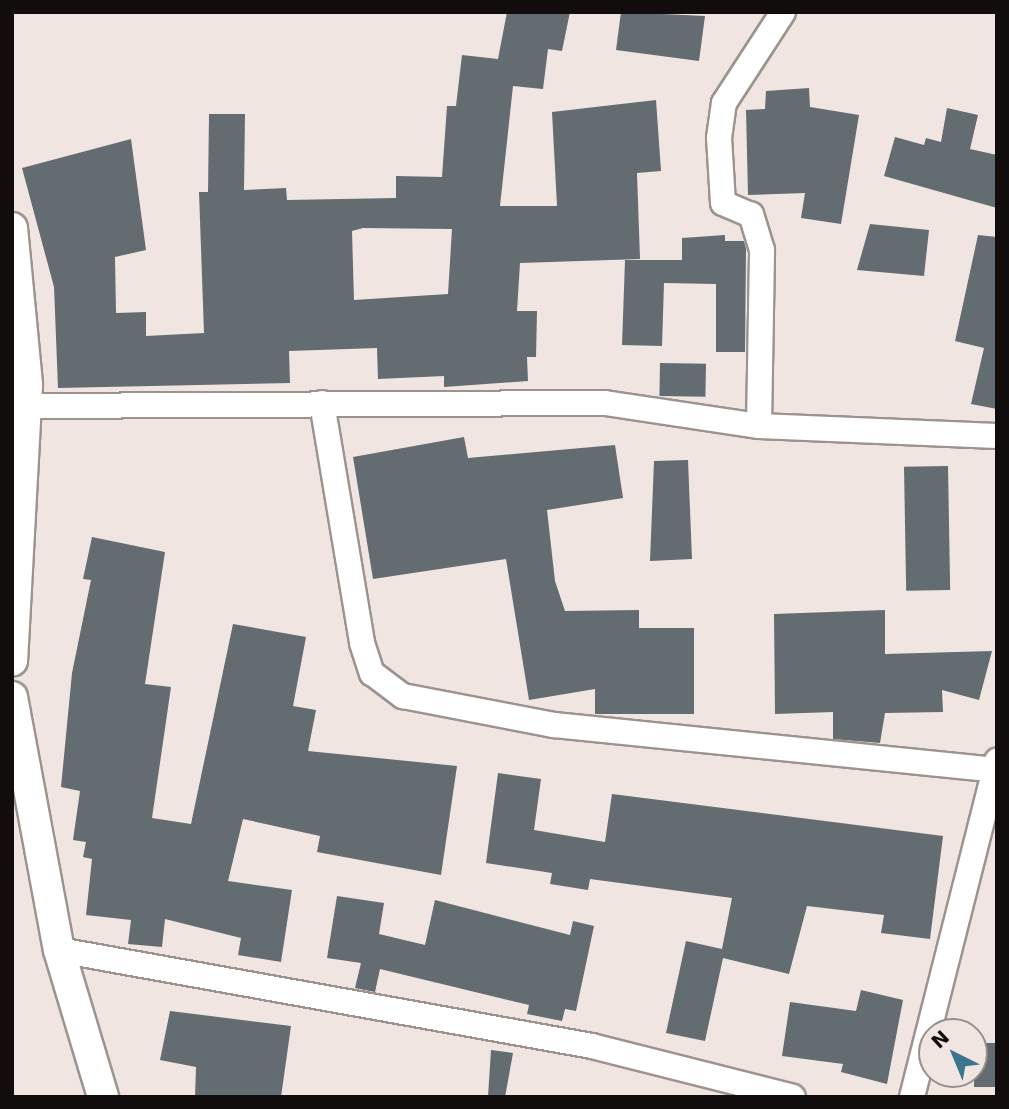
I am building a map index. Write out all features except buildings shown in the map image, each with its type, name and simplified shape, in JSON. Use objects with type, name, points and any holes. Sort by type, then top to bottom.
[{"type":"street","points":[[759,426],[762,250],[751,215],[723,204],[719,138],[724,103],[783,12]]},
{"type":"street","points":[[12,228],[26,407],[12,661]]},
{"type":"street","points":[[322,403],[362,643],[372,673],[403,696],[554,725],[995,766],[912,1097]]},
{"type":"street","points":[[26,407],[605,403],[759,426],[997,436]]},
{"type":"street","points":[[12,697],[59,950],[103,1097]]},
{"type":"street","points":[[59,950],[592,1046],[793,1097]]}]
